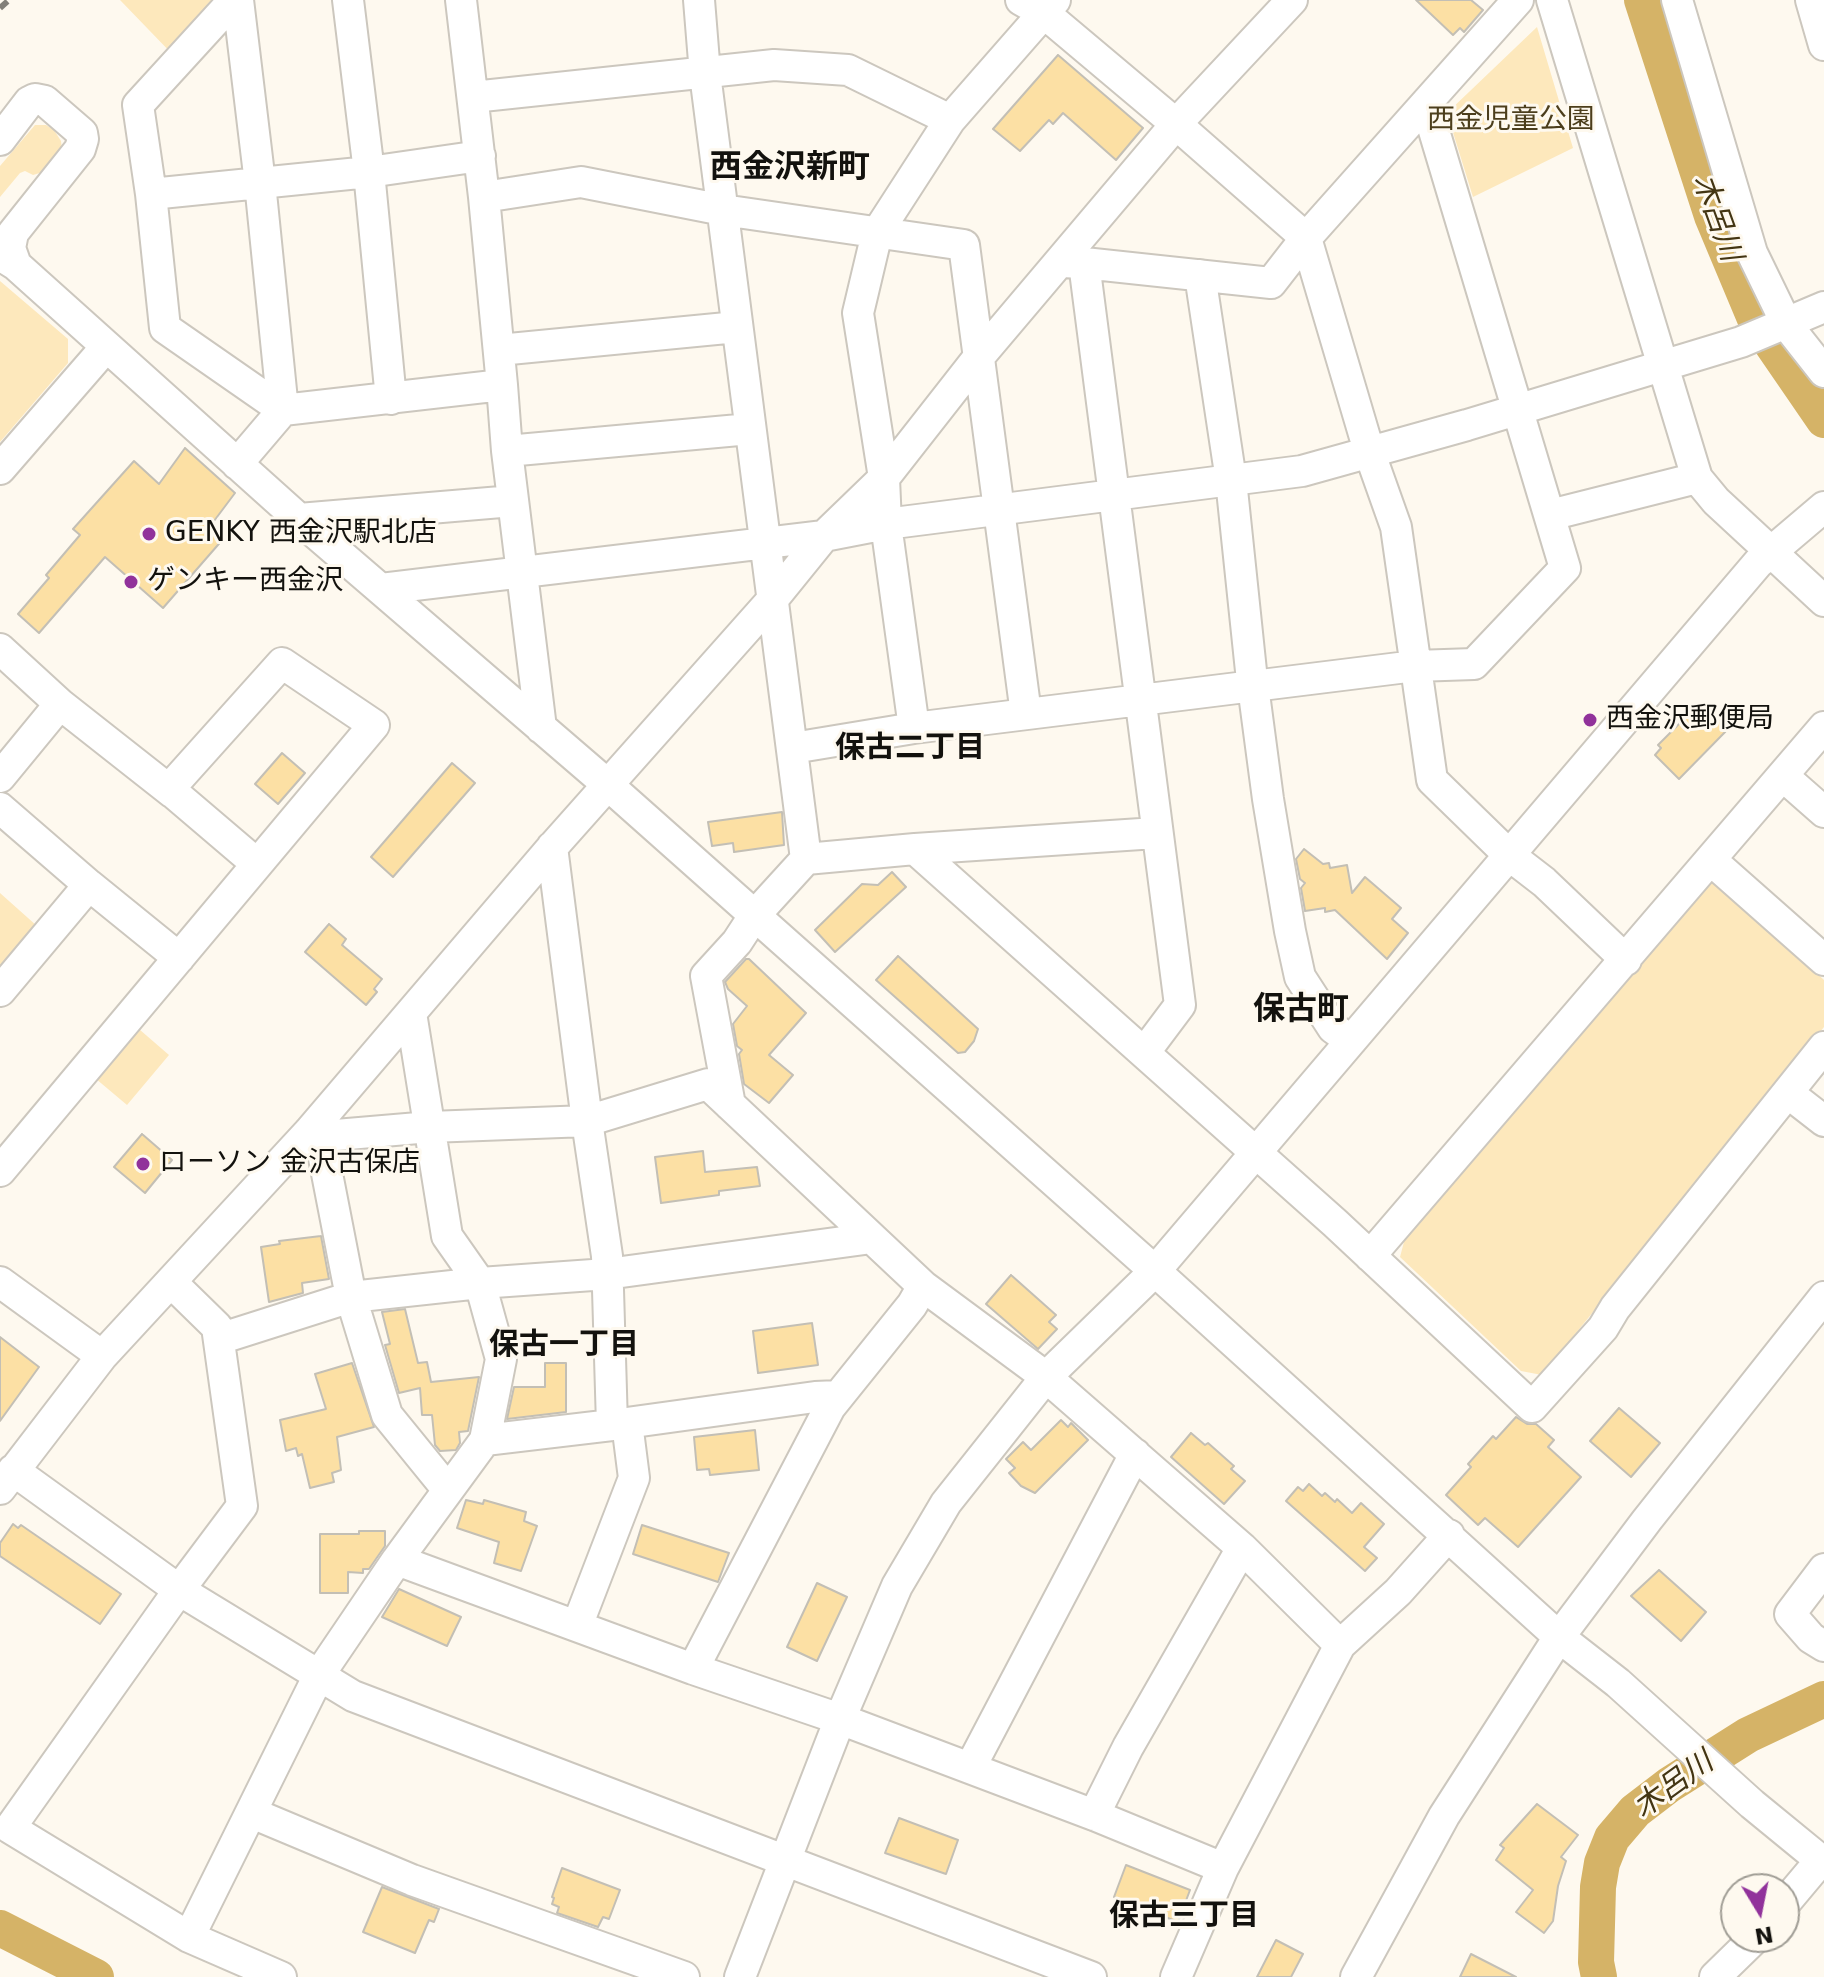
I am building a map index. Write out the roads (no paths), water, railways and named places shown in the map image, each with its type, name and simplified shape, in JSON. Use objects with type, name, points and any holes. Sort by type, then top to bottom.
[{"type":"street","points":[[236,0],[260,183],[283,410],[237,464]]},
{"type":"street","points":[[236,0],[138,105],[165,328],[283,410],[502,385]]},
{"type":"street","points":[[348,0],[369,172],[391,399]]},
{"type":"street","points":[[461,0],[480,156],[507,451],[541,728]]},
{"type":"street","points":[[699,0],[705,74],[806,859]]},
{"type":"street","points":[[1091,1977],[353,1696],[7,1480],[102,1356],[309,1132],[552,847],[773,599],[824,536],[884,478],[978,358],[1073,263],[1176,124],[1292,0]]},
{"type":"street","points":[[1073,263],[1271,283],[1306,238],[1518,0]]},
{"type":"street","points":[[1552,0],[1697,478],[1716,501],[1824,601]]},
{"type":"street","points":[[1677,0],[1752,253],[1782,326],[1824,372]]},
{"type":"street","points":[[1811,0],[1824,45]]},
{"type":"street","points":[[914,728],[886,524],[884,478],[858,313],[877,233],[950,120],[1040,4],[1306,238],[1369,451],[1396,527],[1432,780],[1509,855],[1544,882],[1626,960]]},
{"type":"street","points":[[473,97],[774,65],[848,70],[950,120]]},
{"type":"street","points":[[793,748],[914,728],[1142,699],[1253,688],[1415,666],[1474,664],[1565,568],[1426,104]]},
{"type":"street","points":[[0,142],[28,105],[44,106],[70,134],[71,152],[12,219],[10,251],[106,347],[299,519],[608,785],[1155,1271],[1559,1637],[1618,1683],[1752,1804],[1823,1861],[1800,1886]]},
{"type":"street","points":[[151,194],[369,172],[480,156]]},
{"type":"street","points":[[484,197],[581,182],[723,210],[964,245],[1026,714]]},
{"type":"street","points":[[1073,263],[1116,495],[1180,1005],[1144,1053]]},
{"type":"street","points":[[1200,275],[1231,480],[1268,799],[1300,977],[1333,1028],[1351,1041]]},
{"type":"street","points":[[381,589],[824,536],[886,524],[1302,471],[1741,342],[1824,307]]},
{"type":"street","points":[[499,350],[737,327]]},
{"type":"street","points":[[0,469],[106,347]]},
{"type":"street","points":[[507,451],[750,429]]},
{"type":"street","points":[[1550,515],[1697,478]]},
{"type":"street","points":[[299,519],[513,501]]},
{"type":"street","points":[[740,1977],[840,1719],[897,1586],[946,1503],[1046,1377],[1155,1271],[1758,563],[1824,507]]},
{"type":"street","points":[[0,649],[60,704],[257,864]]},
{"type":"street","points":[[0,1171],[374,725],[282,663],[169,789],[173,793]]},
{"type":"street","points":[[0,777],[60,704]]},
{"type":"street","points":[[1370,1256],[1824,727]]},
{"type":"street","points":[[1783,776],[1824,812]]},
{"type":"street","points":[[0,808],[179,958]]},
{"type":"street","points":[[730,1105],[706,976],[737,942],[754,916],[806,859],[1156,833]]},
{"type":"street","points":[[552,847],[607,1256],[619,1424],[634,1478],[577,1626]]},
{"type":"street","points":[[915,849],[1256,1152],[1532,1407],[1603,1328],[1615,1308],[1824,1047]]},
{"type":"street","points":[[1712,861],[1824,960]]},
{"type":"street","points":[[0,991],[89,885]]},
{"type":"street","points":[[189,1937],[319,1675],[397,1560],[485,1440],[501,1359],[480,1283],[447,1236],[411,1013]]},
{"type":"street","points":[[309,1132],[336,1135],[430,1127],[587,1121],[708,1084],[923,1286],[1046,1377],[1242,1548],[1340,1645]]},
{"type":"street","points":[[1788,1093],[1824,1121]]},
{"type":"street","points":[[309,1132],[323,1153],[351,1297],[387,1415],[448,1490]]},
{"type":"street","points":[[219,1339],[351,1297],[480,1283],[607,1274],[872,1238]]},
{"type":"street","points":[[0,1282],[102,1356]]},
{"type":"street","points":[[172,1283],[217,1327],[242,1506],[10,1828],[189,1937],[281,1977]]},
{"type":"street","points":[[693,1669],[830,1407],[912,1305],[923,1286]]},
{"type":"street","points":[[1356,1977],[1444,1816],[1559,1637],[1647,1520],[1824,1297]]},
{"type":"street","points":[[485,1440],[839,1396]]},
{"type":"street","points":[[970,1768],[1135,1454]]},
{"type":"street","points":[[1176,1977],[1223,1868],[1340,1645],[1398,1592],[1449,1535]]},
{"type":"street","points":[[1094,1815],[1128,1747],[1242,1548]]},
{"type":"street","points":[[397,1560],[693,1669],[840,1719],[1094,1815],[1223,1868]]},
{"type":"street","points":[[1824,1569],[1790,1614],[1811,1638],[1824,1646]]},
{"type":"street","points":[[252,1813],[412,1880],[684,1977]]},
{"type":"street","points":[[1715,1977],[1740,1953]]},
{"type":"waterway","name":"木呂川","points":[[1642,0],[1712,216],[1756,321],[1824,420]]},
{"type":"waterway","name":"木呂川","points":[[1599,1977],[1596,1962],[1598,1887],[1602,1863],[1612,1838],[1635,1811],[1669,1785],[1748,1735],[1824,1699]]},
{"type":"waterway","points":[[0,1928],[96,1977]]},
{"type":"railway","points":[[0,8],[9,0]]},
{"type":"place","name":"GENKY 西金沢駅北店","points":[[149,534]]},
{"type":"place","name":"ゲンキー西金沢","points":[[131,582]]},
{"type":"place","name":"西金沢郵便局","points":[[1590,720]]},
{"type":"place","name":"ローソン 金沢古保店","points":[[143,1164]]},
{"type":"district","name":"西金沢新町","points":[[790,169]]},
{"type":"district","name":"保古二丁目","points":[[910,749]]},
{"type":"district","name":"保古町","points":[[1301,1011]]},
{"type":"district","name":"保古一丁目","points":[[564,1346]]},
{"type":"district","name":"保古三丁目","points":[[1184,1917]]},
{"type":"park label","name":"西金児童公園","points":[[1511,121]]}]
